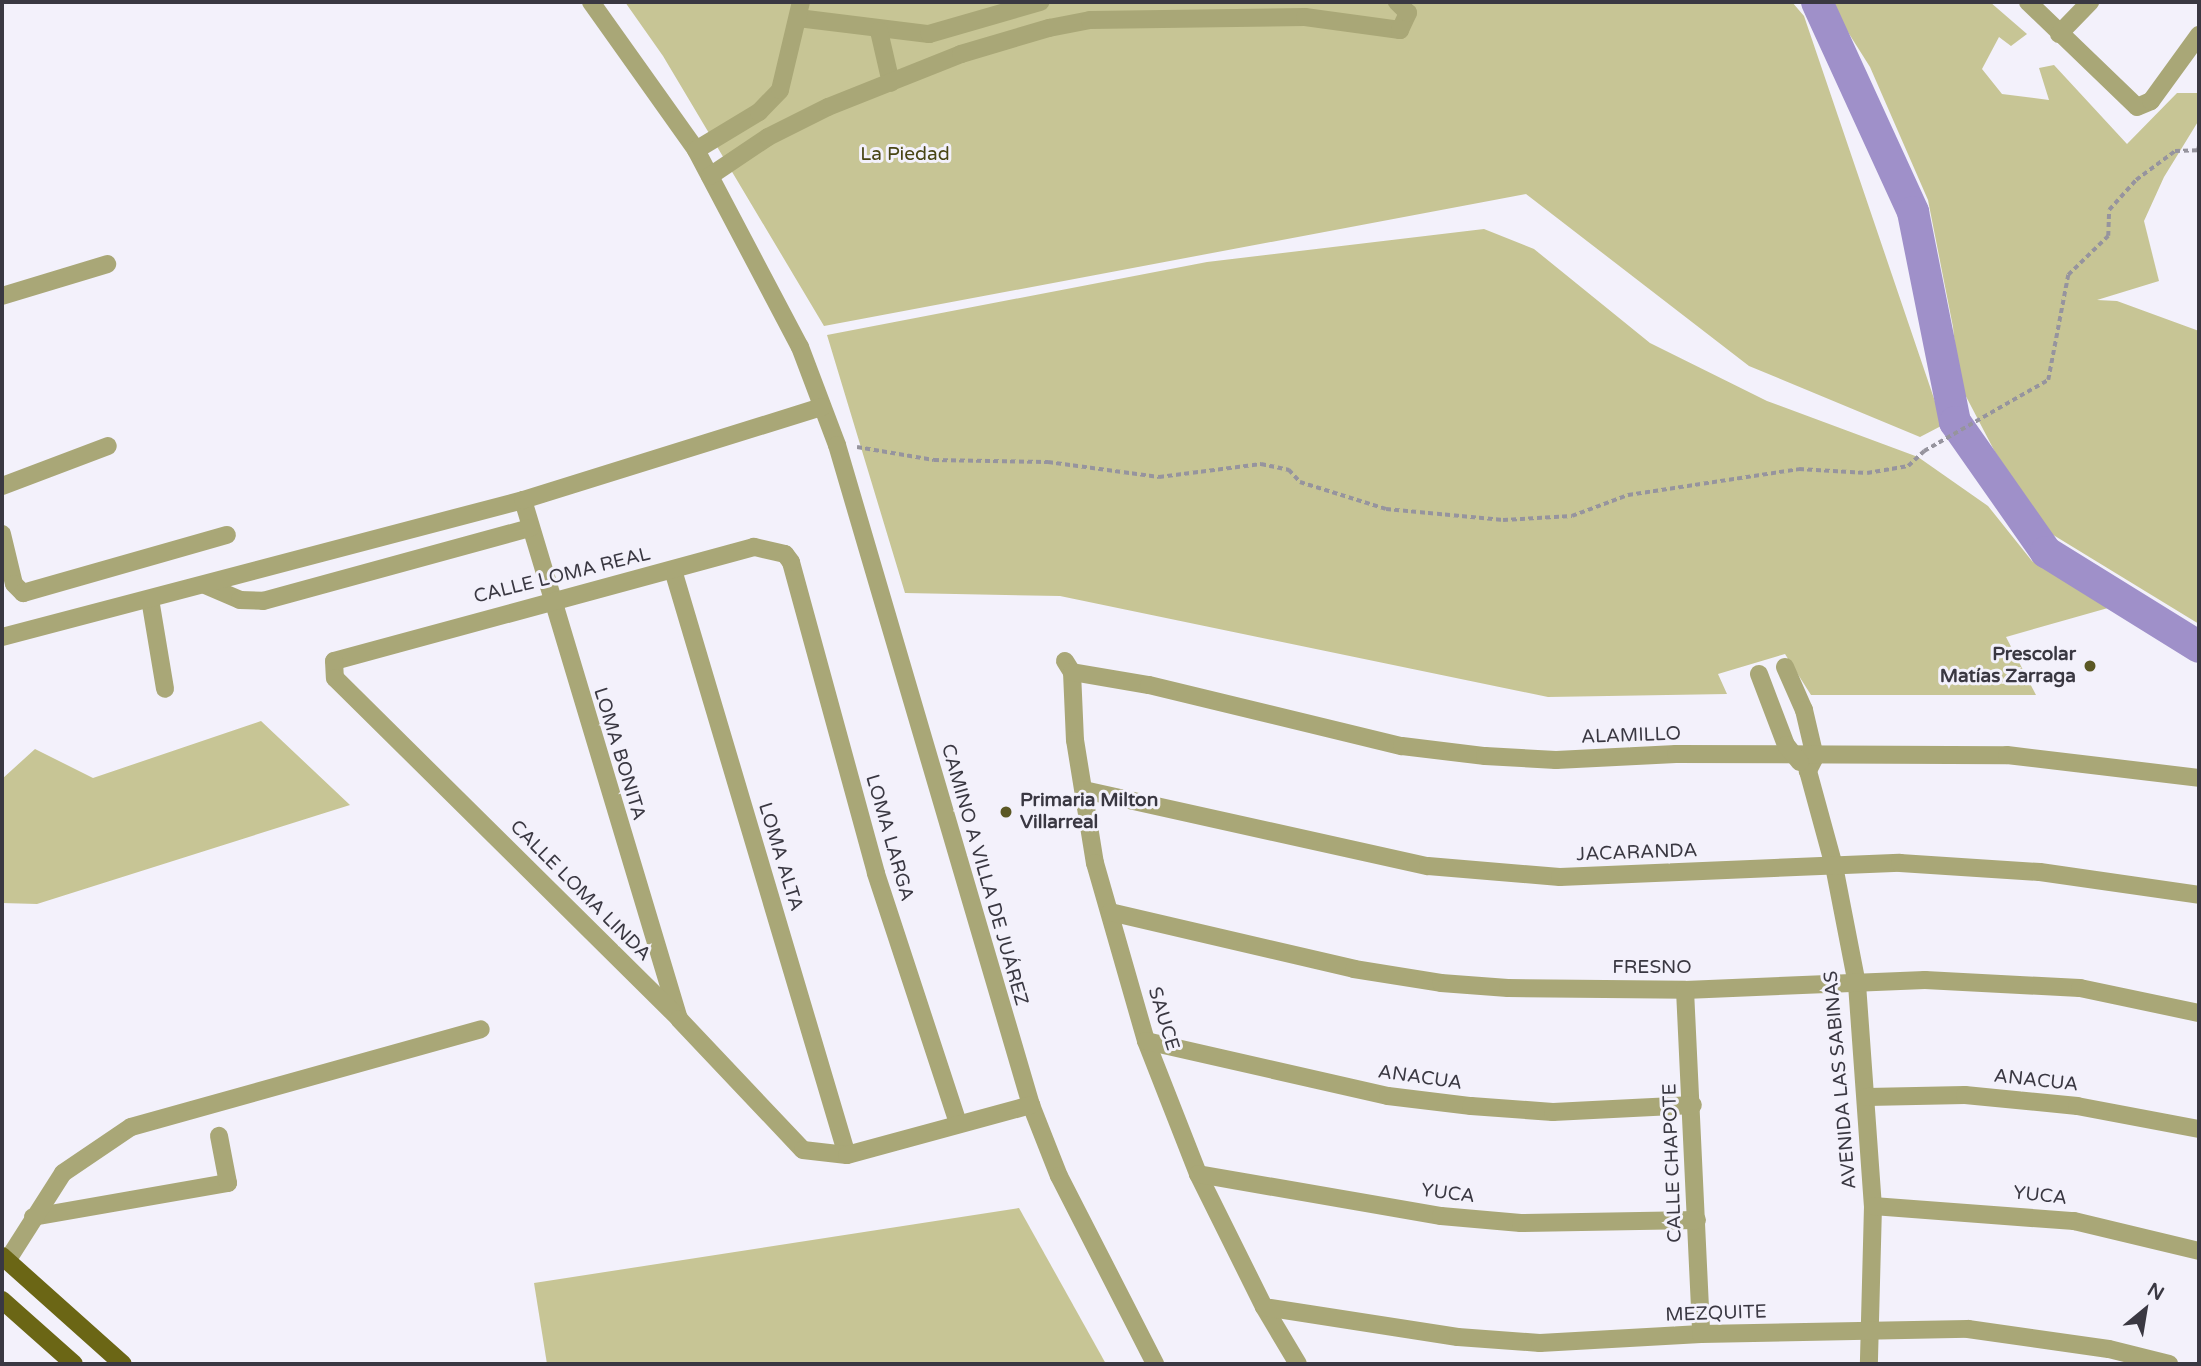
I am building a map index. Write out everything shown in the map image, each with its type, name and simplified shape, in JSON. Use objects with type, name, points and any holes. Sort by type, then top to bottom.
[{"type":"main road","points":[[4,1259],[123,1364]]},
{"type":"main road","points":[[2,1300],[74,1364]]},
{"type":"street","name":"CAMINO A VILLA DE JUÁREZ","points":[[591,2],[696,150],[767,279],[813,382],[837,445],[1031,1105],[1059,1176],[1155,1364]]},
{"type":"street","points":[[696,150],[770,103],[787,75],[800,10],[879,31],[940,33],[1040,2]]},
{"type":"street","points":[[710,176],[768,137],[891,83],[961,54],[1089,11],[1305,16],[1396,31],[1403,28],[1408,13],[1397,2]]},
{"type":"street","points":[[2028,2],[2129,104],[2143,106],[2151,101],[2198,43]]},
{"type":"street","points":[[2059,34],[2090,2]]},
{"type":"street","points":[[879,31],[891,83]]},
{"type":"street","points":[[2,296],[107,264]]},
{"type":"street","points":[[2,637],[523,500],[822,407]]},
{"type":"street","points":[[2,486],[108,446]]},
{"type":"street","name":"LOMA BONITA","points":[[523,500],[550,600],[679,1019]]},
{"type":"street","points":[[205,584],[240,600],[263,601],[530,528]]},
{"type":"street","points":[[2,534],[13,584],[23,593],[227,535]]},
{"type":"street","name":"CALLE LOMA REAL","points":[[339,657],[754,547],[776,549],[792,562]]},
{"type":"street","name":"LOMA LARGA","points":[[792,562],[876,873],[958,1123]]},
{"type":"street","name":"LOMA ALTA","points":[[673,570],[847,1155]]},
{"type":"street","points":[[150,599],[165,689]]},
{"type":"street","name":"CALLE LOMA LINDA","points":[[339,657],[331,667],[335,678],[679,1019],[792,1143],[812,1153],[847,1155]]},
{"type":"street","name":"ALAMILLO","points":[[1068,667],[1402,746],[1485,756],[1556,760],[1676,754],[1793,756],[1811,764],[2007,755],[2199,778]]},
{"type":"street","name":"SAUCE","points":[[1068,667],[1075,740],[1095,863],[1146,1041],[1198,1174],[1264,1307],[1298,1364]]},
{"type":"street","name":"AVENIDA LAS SABINAS","points":[[1786,667],[1804,710],[1811,764],[1857,984],[1873,1206],[1872,1333],[1869,1364]]},
{"type":"street","points":[[1759,674],[1793,756]]},
{"type":"street","name":"JACARANDA","points":[[1084,790],[1428,866],[1560,877],[1900,863],[2040,872],[2199,895]]},
{"type":"street","name":"FRESNO","points":[[1110,912],[1354,970],[1441,983],[1508,988],[1685,990],[1925,980],[2080,988],[2199,1013]]},
{"type":"street","name":"CALLE CHAPOTE","points":[[1685,990],[1693,1105],[1701,1334]]},
{"type":"street","points":[[4,1259],[63,1173],[131,1127],[481,1029]]},
{"type":"street","name":"ANACUA","points":[[1146,1041],[1388,1096],[1471,1107],[1553,1112],[1693,1105]]},
{"type":"street","name":"ANACUA","points":[[1867,1097],[1977,1096],[2077,1106],[2199,1129]]},
{"type":"street","points":[[847,1155],[1031,1105]]},
{"type":"street","points":[[33,1217],[228,1183],[219,1136]]},
{"type":"street","name":"YUCA","points":[[1198,1174],[1441,1216],[1521,1223],[1697,1220]]},
{"type":"street","name":"YUCA","points":[[1873,1206],[2074,1221],[2199,1251]]},
{"type":"street","name":"MEZQUITE","points":[[1264,1307],[1458,1337],[1540,1343],[1701,1334],[1872,1333],[1968,1329],[2109,1349],[2169,1364]]},
{"type":"path","points":[[837,445],[934,460],[1048,463],[1159,477],[1261,464],[1289,470],[1300,482],[1386,509],[1503,520],[1572,516],[1628,495],[1799,469],[1867,473],[1908,466],[1924,451],[2048,380],[2068,275],[2108,236],[2109,210],[2136,180],[2175,151],[2198,150],[2199,145]]},
{"type":"green space","name":"La Piedad","points":[[625,2],[1792,2],[1804,16],[1943,425],[1920,437],[1749,366],[1526,194],[824,326],[663,56]]},
{"type":"green space","points":[[1829,2],[1990,2],[2027,34],[2011,46],[1999,37],[1982,69],[2002,94],[2049,100],[2039,68],[2054,65],[2127,144],[2177,93],[2199,93],[2199,120],[2164,177],[2144,221],[2159,281],[2097,300],[2117,301],[2199,331],[2199,624],[2050,533],[1995,452],[1959,383],[1953,327],[1928,200],[1870,67]]},
{"type":"green space","points":[[1484,229],[1534,249],[1650,343],[1767,401],[1918,457],[1988,506],[2032,561],[2108,608],[2006,637],[2036,695],[1811,695],[1785,654],[1718,674],[1727,694],[1548,697],[1060,596],[905,593],[827,335],[1207,262]]},
{"type":"green space","points":[[261,721],[350,805],[37,904],[2,903],[2,779],[35,749],[93,778]]},
{"type":"green space","points":[[1019,1208],[1106,1364],[547,1364],[534,1283]]},
{"type":"waterway","points":[[1817,2],[1913,212],[1955,422],[2046,552],[2199,647]]},
{"type":"place","name":"Prescolar Matías Zarraga","points":[[2090,666]]},
{"type":"place","name":"Primaria Milton Villarreal","points":[[1006,812]]}]
